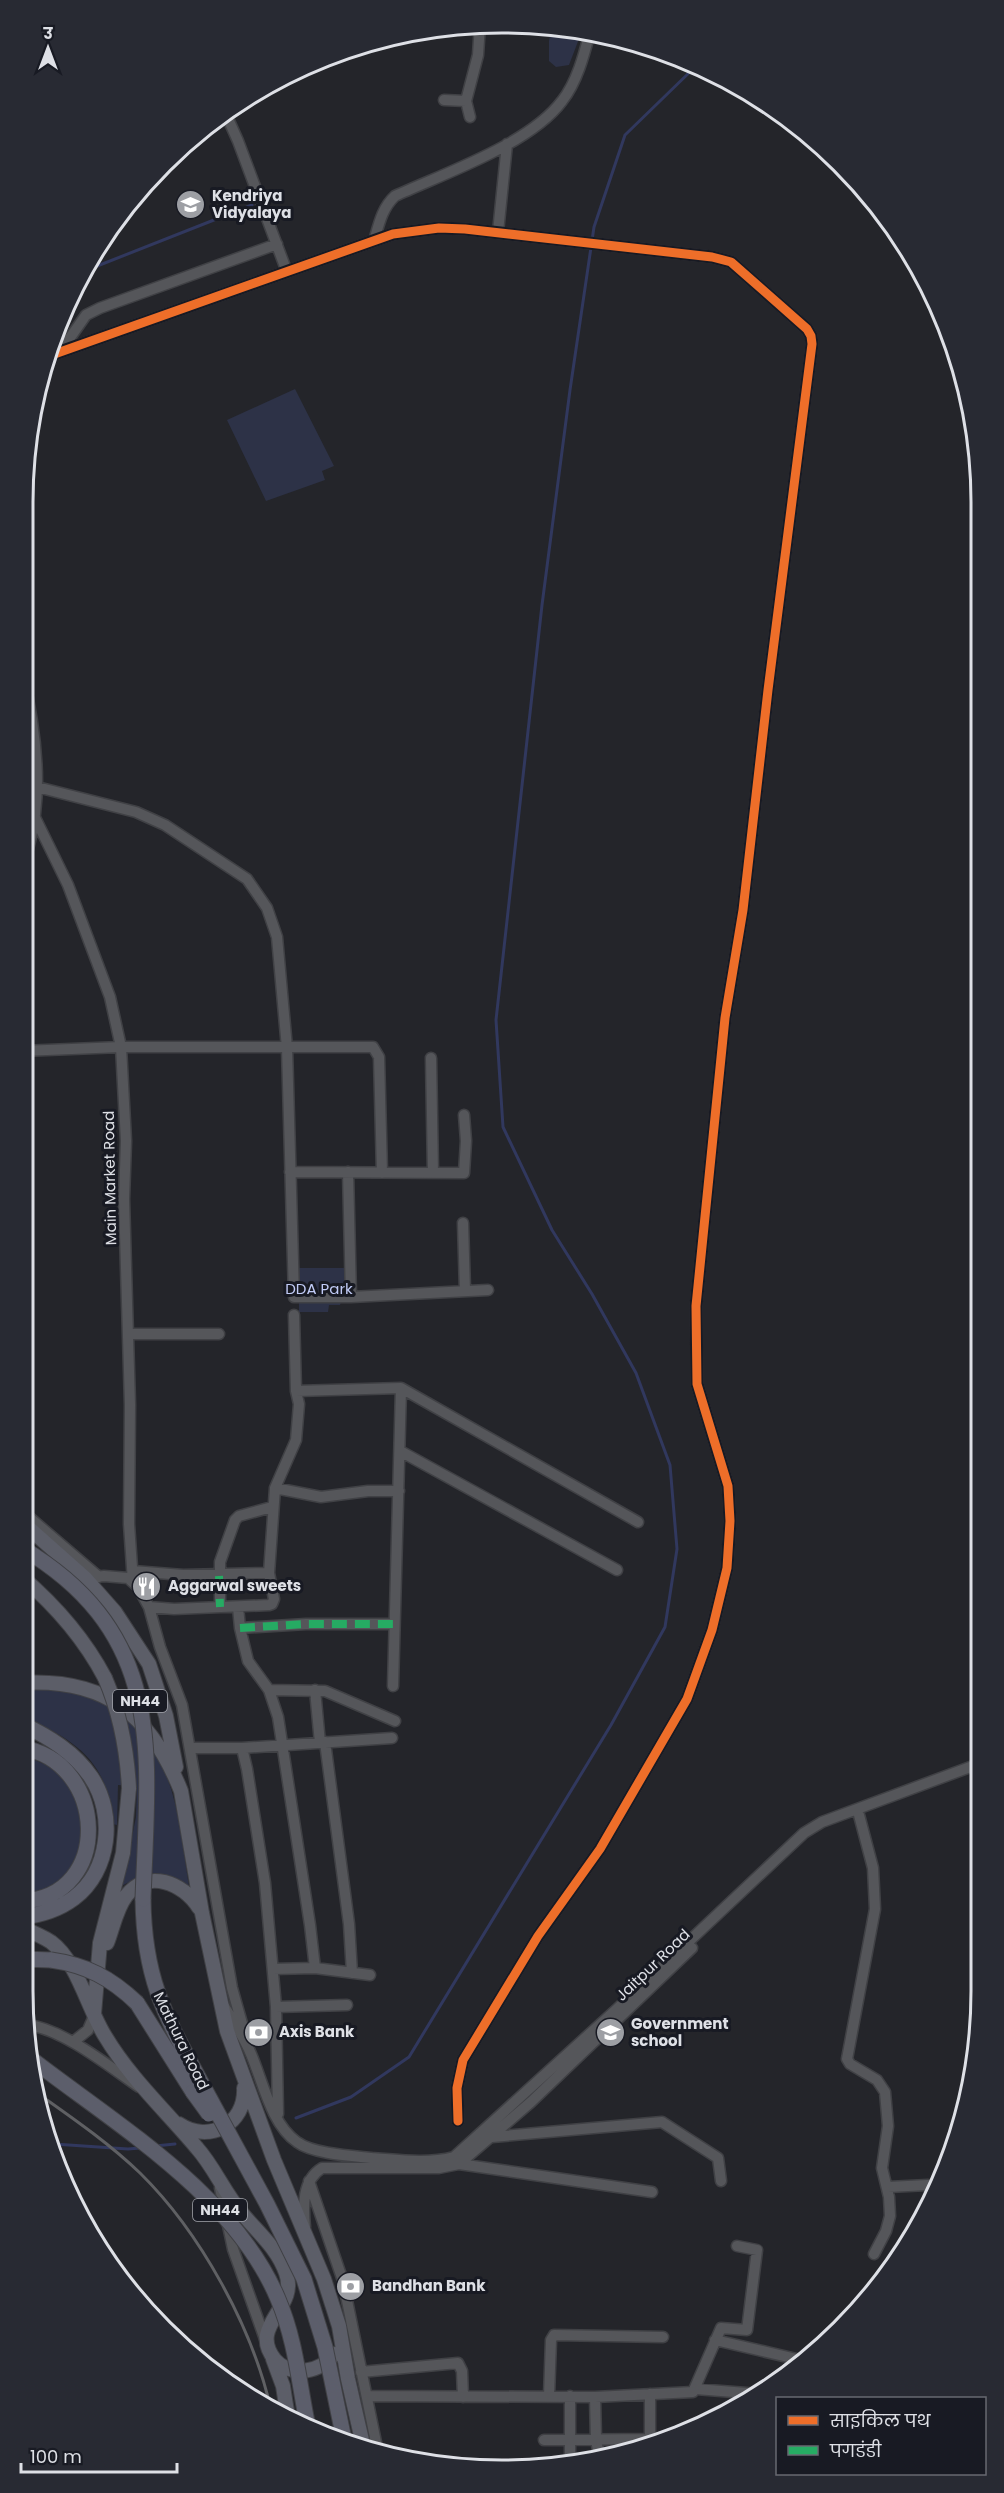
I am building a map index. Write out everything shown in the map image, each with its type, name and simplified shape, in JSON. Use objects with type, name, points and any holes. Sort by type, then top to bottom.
[{"type":"highway","name":"Mathura Road","points":[[33,1556],[65,1579],[94,1607],[115,1637],[137,1686],[146,1744],[148,1776],[144,1930],[150,1970],[168,2021],[246,2165],[304,2279],[316,2311],[342,2432]]},
{"type":"highway","points":[[33,1730],[61,1746],[82,1765],[97,1789],[105,1819],[103,1852],[93,1877],[74,1898],[52,1912],[33,1915]]},
{"type":"highway","points":[[33,1736],[61,1746]]},
{"type":"highway","points":[[33,1752],[51,1759],[69,1775],[83,1796],[89,1821],[84,1857],[70,1880],[53,1894],[33,1900]]},
{"type":"highway","points":[[33,1960],[69,1963],[83,1967],[98,1973],[124,1991],[146,2014],[193,2092],[246,2165]]},
{"type":"highway","name":"NH44","points":[[39,2065],[110,2117],[201,2191],[244,2241],[267,2275],[279,2301],[295,2348],[298,2413]]},
{"type":"main road","points":[[33,1532],[85,1578],[115,1612],[149,1664],[166,1716],[216,1986],[227,2031],[243,2080],[324,2279],[339,2326],[362,2438]]},
{"type":"main road","points":[[33,1586],[49,1600],[75,1630],[105,1678],[121,1728],[129,1788],[125,1839],[104,1924],[94,2016]]},
{"type":"main road","points":[[33,1683],[55,1683],[84,1688],[128,1711],[152,1734],[168,1760],[181,1791]]},
{"type":"main road","points":[[98,1968],[122,1903],[133,1889],[140,1885],[157,1881],[174,1884],[189,1894],[202,1913]]},
{"type":"main road","points":[[33,1933],[59,1950],[75,1975],[94,2016],[120,2060],[199,2150],[240,2211],[270,2243],[286,2272],[289,2291],[268,2326],[269,2350],[294,2412]]},
{"type":"main road","points":[[173,2121],[196,2132],[214,2132],[222,2129],[234,2120],[242,2109],[245,2092],[243,2080]]},
{"type":"main road","points":[[269,2350],[277,2362],[289,2369],[297,2371],[316,2369],[324,2366],[334,2353],[339,2326]]},
{"type":"street","points":[[470,117],[466,101],[478,55],[479,34]]},
{"type":"street","points":[[374,241],[383,212],[395,196],[507,144],[536,126],[562,101],[572,87],[587,41]]},
{"type":"street","points":[[444,100],[466,101]]},
{"type":"street","points":[[229,121],[287,272]]},
{"type":"street","points":[[498,232],[507,144]]},
{"type":"street","points":[[60,352],[393,234],[439,228],[598,243],[712,257],[732,262],[807,329],[811,336],[812,344],[768,690],[743,910],[725,1018],[696,1306],[696,1377],[728,1486],[727,1568],[712,1630],[687,1699],[600,1849],[544,1927],[463,2060],[457,2088],[458,2121]]},
{"type":"street","points":[[60,352],[86,315],[100,308],[276,244]]},
{"type":"street","points":[[33,736],[37,787],[33,823]]},
{"type":"street","points":[[37,787],[136,812],[152,819],[247,879],[259,894],[274,922],[287,1048],[294,1297],[351,1297],[488,1290]]},
{"type":"street","name":"Main Market Road","points":[[33,811],[69,885],[110,997],[121,1047],[126,1141],[124,1199],[130,1405],[129,1524],[133,1576]]},
{"type":"street","points":[[33,1051],[121,1047],[373,1047],[379,1057],[382,1173]]},
{"type":"street","points":[[431,1058],[433,1173]]},
{"type":"street","points":[[290,1172],[463,1174],[466,1171],[464,1115]]},
{"type":"street","points":[[348,1172],[351,1297]]},
{"type":"street","points":[[463,1223],[465,1291]]},
{"type":"street","points":[[149,1607],[174,1609],[272,1604],[274,1599],[270,1573],[272,1507],[275,1488],[296,1440],[299,1404],[296,1391],[294,1315]]},
{"type":"street","points":[[128,1334],[219,1334]]},
{"type":"street","points":[[296,1391],[401,1388],[638,1521]]},
{"type":"street","points":[[393,1686],[401,1388]]},
{"type":"street","points":[[400,1452],[617,1570]]},
{"type":"street","points":[[275,1488],[321,1497],[368,1491],[399,1491]]},
{"type":"street","points":[[220,1607],[220,1562],[237,1518],[272,1507]]},
{"type":"street","points":[[33,1520],[99,1577]]},
{"type":"street","points":[[85,1578],[270,1573]]},
{"type":"street","points":[[133,1576],[149,1607],[160,1647],[178,1689],[191,1748],[232,1988],[250,2051]]},
{"type":"street","points":[[238,1607],[240,1628],[248,1661],[268,1690],[278,1717],[315,1968]]},
{"type":"street","points":[[240,1628],[306,1624],[394,1624]]},
{"type":"street","points":[[268,1690],[315,1690],[333,1693],[395,1721]]},
{"type":"street","points":[[315,1690],[349,1924],[352,1973]]},
{"type":"street","points":[[191,1748],[283,1746],[392,1738]]},
{"type":"street","points":[[242,1748],[248,1769],[258,1836],[273,1969],[278,2118]]},
{"type":"street","name":"Jaitpur Road","points":[[250,2051],[278,2118],[289,2135],[298,2143],[323,2151],[422,2162],[454,2157],[617,2009],[804,1833],[822,1822],[971,1767]]},
{"type":"street","name":"Jaitpur Road","points":[[459,2164],[540,2094],[802,1843],[824,1828],[971,1775]]},
{"type":"street","points":[[859,1815],[873,1868],[875,1909],[847,2059],[850,2064],[877,2080],[885,2092],[888,2126],[882,2168],[888,2187],[890,2216],[886,2231],[874,2254]]},
{"type":"street","points":[[273,1969],[315,1968],[370,1975]]},
{"type":"street","points":[[216,1986],[250,2051]]},
{"type":"street","points":[[276,2007],[347,2006]]},
{"type":"street","points":[[73,2042],[88,2030],[94,2016]]},
{"type":"street","points":[[34,2026],[73,2042],[146,2092]]},
{"type":"street","points":[[492,2137],[662,2122],[718,2158],[721,2181]]},
{"type":"street","points":[[308,2238],[304,2202],[309,2181],[317,2170],[327,2167],[439,2168],[459,2164],[652,2192]]},
{"type":"street","points":[[218,2177],[233,2249],[269,2350]]},
{"type":"street","points":[[309,2181],[343,2280],[376,2443]]},
{"type":"street","points":[[888,2187],[928,2185]]},
{"type":"street","points":[[368,2396],[595,2397],[690,2393],[696,2389],[721,2328],[747,2330],[757,2250],[736,2246]]},
{"type":"street","points":[[549,2396],[551,2340],[554,2335],[663,2337]]},
{"type":"street","points":[[715,2340],[794,2358]]},
{"type":"street","points":[[361,2373],[458,2363],[462,2371],[463,2397]]},
{"type":"street","points":[[696,2389],[743,2393]]},
{"type":"street","points":[[650,2394],[650,2436]]},
{"type":"street","points":[[570,2396],[570,2455]]},
{"type":"street","points":[[595,2397],[598,2450]]},
{"type":"street","points":[[544,2440],[636,2440]]},
{"type":"green space","points":[[550,36],[579,40],[569,65],[556,67],[549,61]]},
{"type":"green space","points":[[295,389],[334,466],[322,471],[325,480],[266,501],[227,420]]},
{"type":"green space","name":"DDA Park","points":[[299,1268],[354,1268],[354,1302],[329,1305],[328,1312],[299,1312]]},
{"type":"green space","points":[[46,1689],[94,1698],[125,1718],[144,1737],[158,1758],[176,1806],[189,1886],[156,1877],[138,1879],[122,1886],[136,1817],[137,1786],[118,1785],[117,1825],[113,1824],[104,1783],[86,1755],[74,1744],[33,1721],[33,1690]]},
{"type":"green space","points":[[33,1760],[49,1767],[62,1778],[72,1792],[81,1824],[76,1857],[68,1871],[57,1883],[33,1892]]},
{"type":"waterway","points":[[296,2118],[351,2097],[409,2057],[611,1725],[665,1627],[677,1549],[670,1465],[636,1373],[592,1294],[552,1230],[503,1127],[496,1020],[542,605],[594,227],[625,135],[689,73]]},
{"type":"waterway","points":[[96,266],[252,205]]},
{"type":"waterway","points":[[59,2144],[140,2148]]},
{"type":"waterway","points":[[155,2146],[175,2144]]},
{"type":"railway","points":[[46,2099],[128,2162],[162,2197],[183,2223],[203,2252],[237,2315],[263,2379],[268,2397]]},
{"type":"marked path","points":[[219,1576],[220,1607]]},
{"type":"marked path","points":[[240,1628],[306,1624],[394,1624]]},
{"type":"cycle path","points":[[57,353],[393,234],[439,228],[712,257],[731,262],[807,329],[811,336],[812,344],[768,690],[743,910],[725,1018],[696,1306],[697,1384],[728,1486],[730,1521],[727,1568],[712,1630],[687,1699],[600,1849],[538,1936],[463,2060],[457,2088],[458,2121]]},
{"type":"place","name":"Kendriya Vidyalaya","points":[[191,205]]},
{"type":"place","name":"Aggarwal sweets","points":[[147,1586]]},
{"type":"place","name":"Axis Bank","points":[[258,2032]]},
{"type":"place","name":"Government school","points":[[610,2033]]},
{"type":"place","name":"Bandhan Bank","points":[[351,2286]]}]
